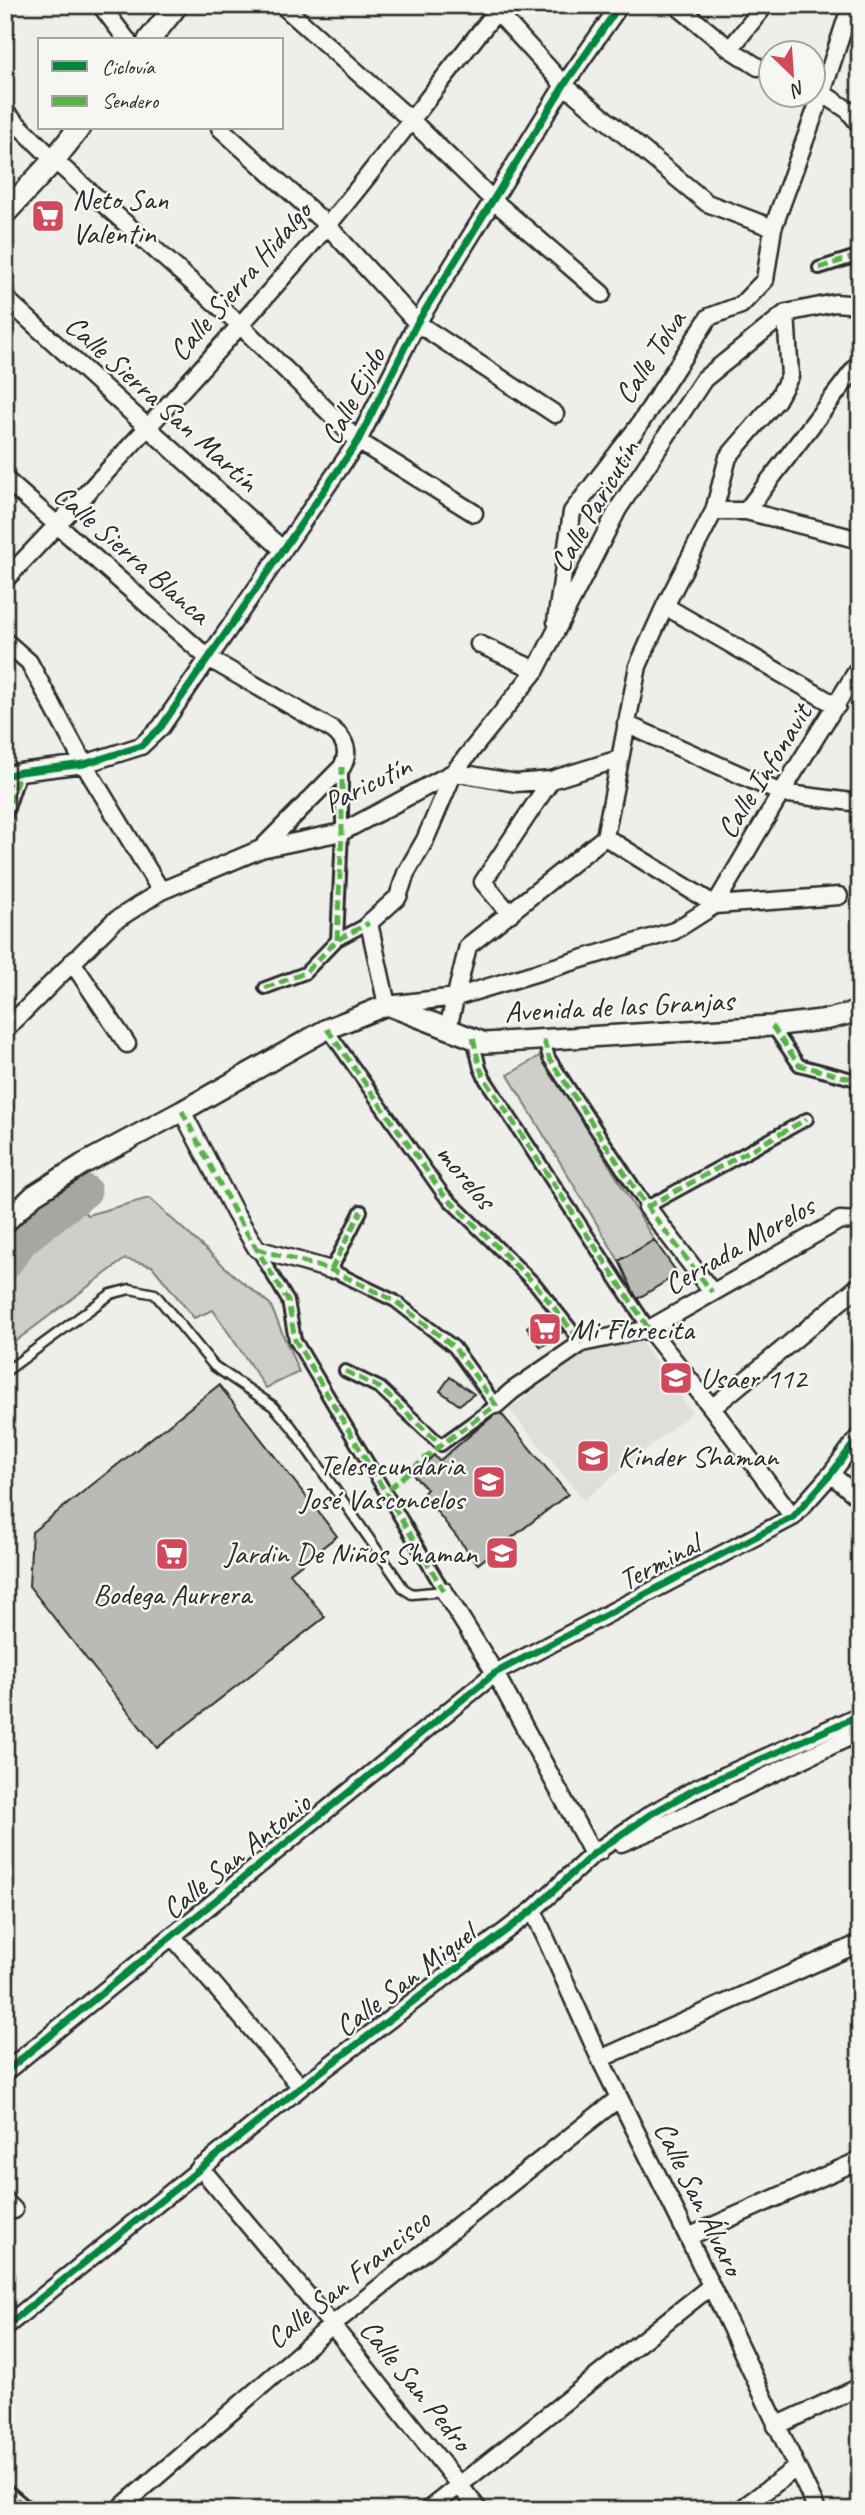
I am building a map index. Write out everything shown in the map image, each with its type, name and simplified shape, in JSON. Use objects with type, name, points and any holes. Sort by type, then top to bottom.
[{"type":"main road","points":[[151,38],[177,5]]},
{"type":"main road","points":[[5,213],[77,130]]},
{"type":"street","points":[[282,5],[412,121],[494,201],[602,295]]},
{"type":"street","name":"Calle Ejido","points":[[13,774],[84,764],[141,746],[161,727],[358,441],[417,323],[564,85],[620,5]]},
{"type":"street","points":[[676,5],[730,49],[756,66]]},
{"type":"street","points":[[730,49],[765,5]]},
{"type":"street","name":"Calle Tolva","points":[[826,81],[851,5]]},
{"type":"street","points":[[497,7],[564,85],[707,203],[774,228]]},
{"type":"street","name":"Calle Sierra Hidalgo","points":[[5,580],[148,429],[327,225],[412,121],[497,7]]},
{"type":"street","points":[[102,8],[125,38]]},
{"type":"street","points":[[826,95],[854,106],[860,125]]},
{"type":"street","name":"Calle Tolva","points":[[554,635],[572,512],[637,428],[709,317],[741,304],[765,280],[774,228],[817,108]]},
{"type":"street","points":[[5,112],[54,160],[239,324],[358,441],[474,513]]},
{"type":"street","points":[[222,130],[327,225],[417,323],[555,414]]},
{"type":"street","points":[[819,268],[860,255]]},
{"type":"street","name":"Calle Sierra San Martín","points":[[5,298],[282,549]]},
{"type":"street","name":"Calle Paricutín","points":[[454,772],[536,670],[618,509],[704,379],[786,313],[835,303],[860,305]]},
{"type":"street","points":[[448,1028],[468,946],[605,837],[638,666],[665,606],[714,511],[729,457],[777,400],[790,376],[786,313]]},
{"type":"street","points":[[746,511],[860,362]]},
{"type":"street","name":"Calle Sierra Blanca","points":[[5,479],[208,658],[333,730],[344,743],[347,752],[342,767]]},
{"type":"street","points":[[714,511],[746,511],[860,540]]},
{"type":"street","points":[[665,606],[837,706]]},
{"type":"street","points":[[5,641],[29,662],[84,764],[160,891]]},
{"type":"street","points":[[479,645],[536,670]]},
{"type":"street","name":"Calle Infonavit","points":[[715,905],[860,666]]},
{"type":"street","points":[[626,724],[781,793],[860,803]]},
{"type":"street","points":[[265,988],[305,973],[337,940],[369,923],[398,897],[406,873],[425,840],[454,772],[516,783],[551,780],[619,760]]},
{"type":"street","points":[[337,940],[342,767]]},
{"type":"street","points":[[5,1030],[113,922],[160,891],[261,849],[342,767]]},
{"type":"street","name":"Paricutín","points":[[261,849],[342,832],[454,772]]},
{"type":"street","points":[[5,817],[13,774]]},
{"type":"street","points":[[510,914],[483,882],[551,780]]},
{"type":"street","points":[[605,837],[715,905],[839,896]]},
{"type":"street","name":"Avenida de las Granjas","points":[[5,1223],[34,1195],[83,1164],[327,1028],[387,1005],[456,997],[674,931],[715,905]]},
{"type":"street","points":[[369,923],[387,1005]]},
{"type":"street","points":[[72,962],[127,1044]]},
{"type":"street","name":"Avenida de las Granjas","points":[[387,1005],[485,1043],[772,1026],[829,1020],[860,1011]]},
{"type":"street","points":[[772,1026],[799,1065],[860,1081]]},
{"type":"street","name":"morelos","points":[[327,1028],[443,1194],[536,1285],[582,1343]]},
{"type":"street","points":[[473,1038],[485,1079],[649,1329],[793,1517]]},
{"type":"street","points":[[544,1040],[549,1058],[647,1207],[712,1292]]},
{"type":"street","points":[[182,1111],[235,1213],[288,1301],[295,1340],[495,1673],[593,1854]]},
{"type":"street","points":[[647,1207],[807,1119]]},
{"type":"street","points":[[331,1270],[362,1211]]},
{"type":"street","name":"Cerrada Morelos","points":[[582,1343],[649,1329],[840,1220],[860,1222]]},
{"type":"street","points":[[257,1249],[331,1270],[395,1301],[454,1347],[496,1405]]},
{"type":"street","points":[[712,1408],[860,1285]]},
{"type":"street","points":[[345,1371],[380,1388],[441,1444],[582,1343]]},
{"type":"street","name":"Terminal","points":[[495,1673],[793,1517],[831,1474],[860,1435]]},
{"type":"street","points":[[831,1474],[860,1499]]},
{"type":"street","name":"Calle San Antonio","points":[[5,2072],[495,1673]]},
{"type":"street","name":"Calle San Miguel","points":[[5,2327],[200,2167],[533,1910],[593,1854],[651,1814],[697,1788],[860,1715]]},
{"type":"street","name":"Calle San Miguel","points":[[593,1854],[662,1826],[860,1732]]},
{"type":"street","name":"Calle San Álvaro","points":[[533,1910],[600,2059],[688,2237],[817,2510]]},
{"type":"street","points":[[173,1937],[302,2087]]},
{"type":"street","points":[[600,2059],[860,1943]]},
{"type":"street","name":"Calle San Francisco","points":[[118,2510],[332,2325],[619,2098]]},
{"type":"street","points":[[688,2237],[860,2160]]},
{"type":"street","name":"Calle San Pedro","points":[[200,2167],[332,2325],[479,2510]]},
{"type":"street","points":[[428,2510],[711,2286]]},
{"type":"street","points":[[776,2426],[860,2387]]},
{"type":"street","points":[[740,2510],[796,2468]]},
{"type":"street","points":[[5,2489],[30,2510]]},
{"type":"lane","points":[[5,1371],[111,1294],[130,1289],[155,1294],[214,1366],[273,1406],[291,1426],[404,1589],[412,1594],[444,1591]]},
{"type":"shaded area","points":[[543,1054],[654,1240],[619,1261],[508,1075]]},
{"type":"shaded area","points":[[149,1198],[270,1304],[299,1372],[266,1388],[213,1310],[194,1318],[152,1266],[125,1259],[5,1349],[5,1274],[26,1245],[78,1205],[87,1215]]},
{"type":"shaded area","name":"Kinder Shaman","points":[[641,1341],[692,1412],[584,1500],[509,1409],[585,1353]]},
{"type":"building","points":[[654,1240],[678,1274],[637,1299],[619,1261]]},
{"type":"building","name":"Mi Florecita","points":[[549,1311],[564,1331],[541,1347],[527,1327]]},
{"type":"building","points":[[450,1377],[474,1394],[459,1405],[440,1391]]},
{"type":"building","name":"Bodega Aurrera","points":[[219,1385],[337,1536],[290,1573],[325,1617],[157,1748],[29,1586],[32,1532]]},
{"type":"building","name":"Telesecundaria José Vasconcelos","points":[[499,1411],[568,1494],[478,1564],[423,1494],[427,1489],[413,1475],[434,1455],[439,1461]]},
{"type":"waterway","points":[[5,1264],[22,1240],[85,1191]]},
{"type":"marked path","points":[[819,268],[860,255]]},
{"type":"marked path","points":[[337,940],[342,767]]},
{"type":"marked path","points":[[5,817],[20,772]]},
{"type":"marked path","points":[[265,988],[305,973],[337,940],[369,923]]},
{"type":"marked path","points":[[772,1026],[799,1065],[860,1081]]},
{"type":"marked path","points":[[327,1029],[443,1194],[536,1285],[582,1343]]},
{"type":"marked path","points":[[473,1038],[485,1079],[649,1329]]},
{"type":"marked path","points":[[544,1040],[549,1058],[647,1207],[712,1292]]},
{"type":"marked path","points":[[182,1111],[235,1213],[288,1301],[295,1340],[444,1591]]},
{"type":"marked path","points":[[647,1207],[807,1119]]},
{"type":"marked path","points":[[331,1270],[361,1211]]},
{"type":"marked path","points":[[257,1249],[331,1270],[395,1301],[454,1347],[496,1405],[441,1445],[385,1492]]},
{"type":"marked path","points":[[345,1371],[380,1388],[441,1445]]},
{"type":"marked path","points":[[5,2489],[30,2510]]},
{"type":"cycle path","points":[[5,776],[84,764],[141,746],[161,727],[358,441],[417,323],[564,85],[620,5]]},
{"type":"cycle path","points":[[5,2072],[495,1673],[793,1517],[831,1474],[860,1435]]},
{"type":"cycle path","points":[[5,2327],[301,2087],[533,1910],[593,1854],[651,1814],[697,1788],[860,1715]]},
{"type":"place","name":"Neto San Valentin","points":[[48,216]]},
{"type":"place","name":"Mi Florecita","points":[[545,1329]]},
{"type":"place","name":"Usaer 112","points":[[676,1378]]},
{"type":"place","name":"Kinder Shaman","points":[[593,1456]]},
{"type":"place","name":"Telesecundaria José Vasconcelos","points":[[489,1482]]},
{"type":"place","name":"Jardin De Niños Shaman","points":[[502,1553]]},
{"type":"place","name":"Bodega Aurrera","points":[[172,1554]]}]
